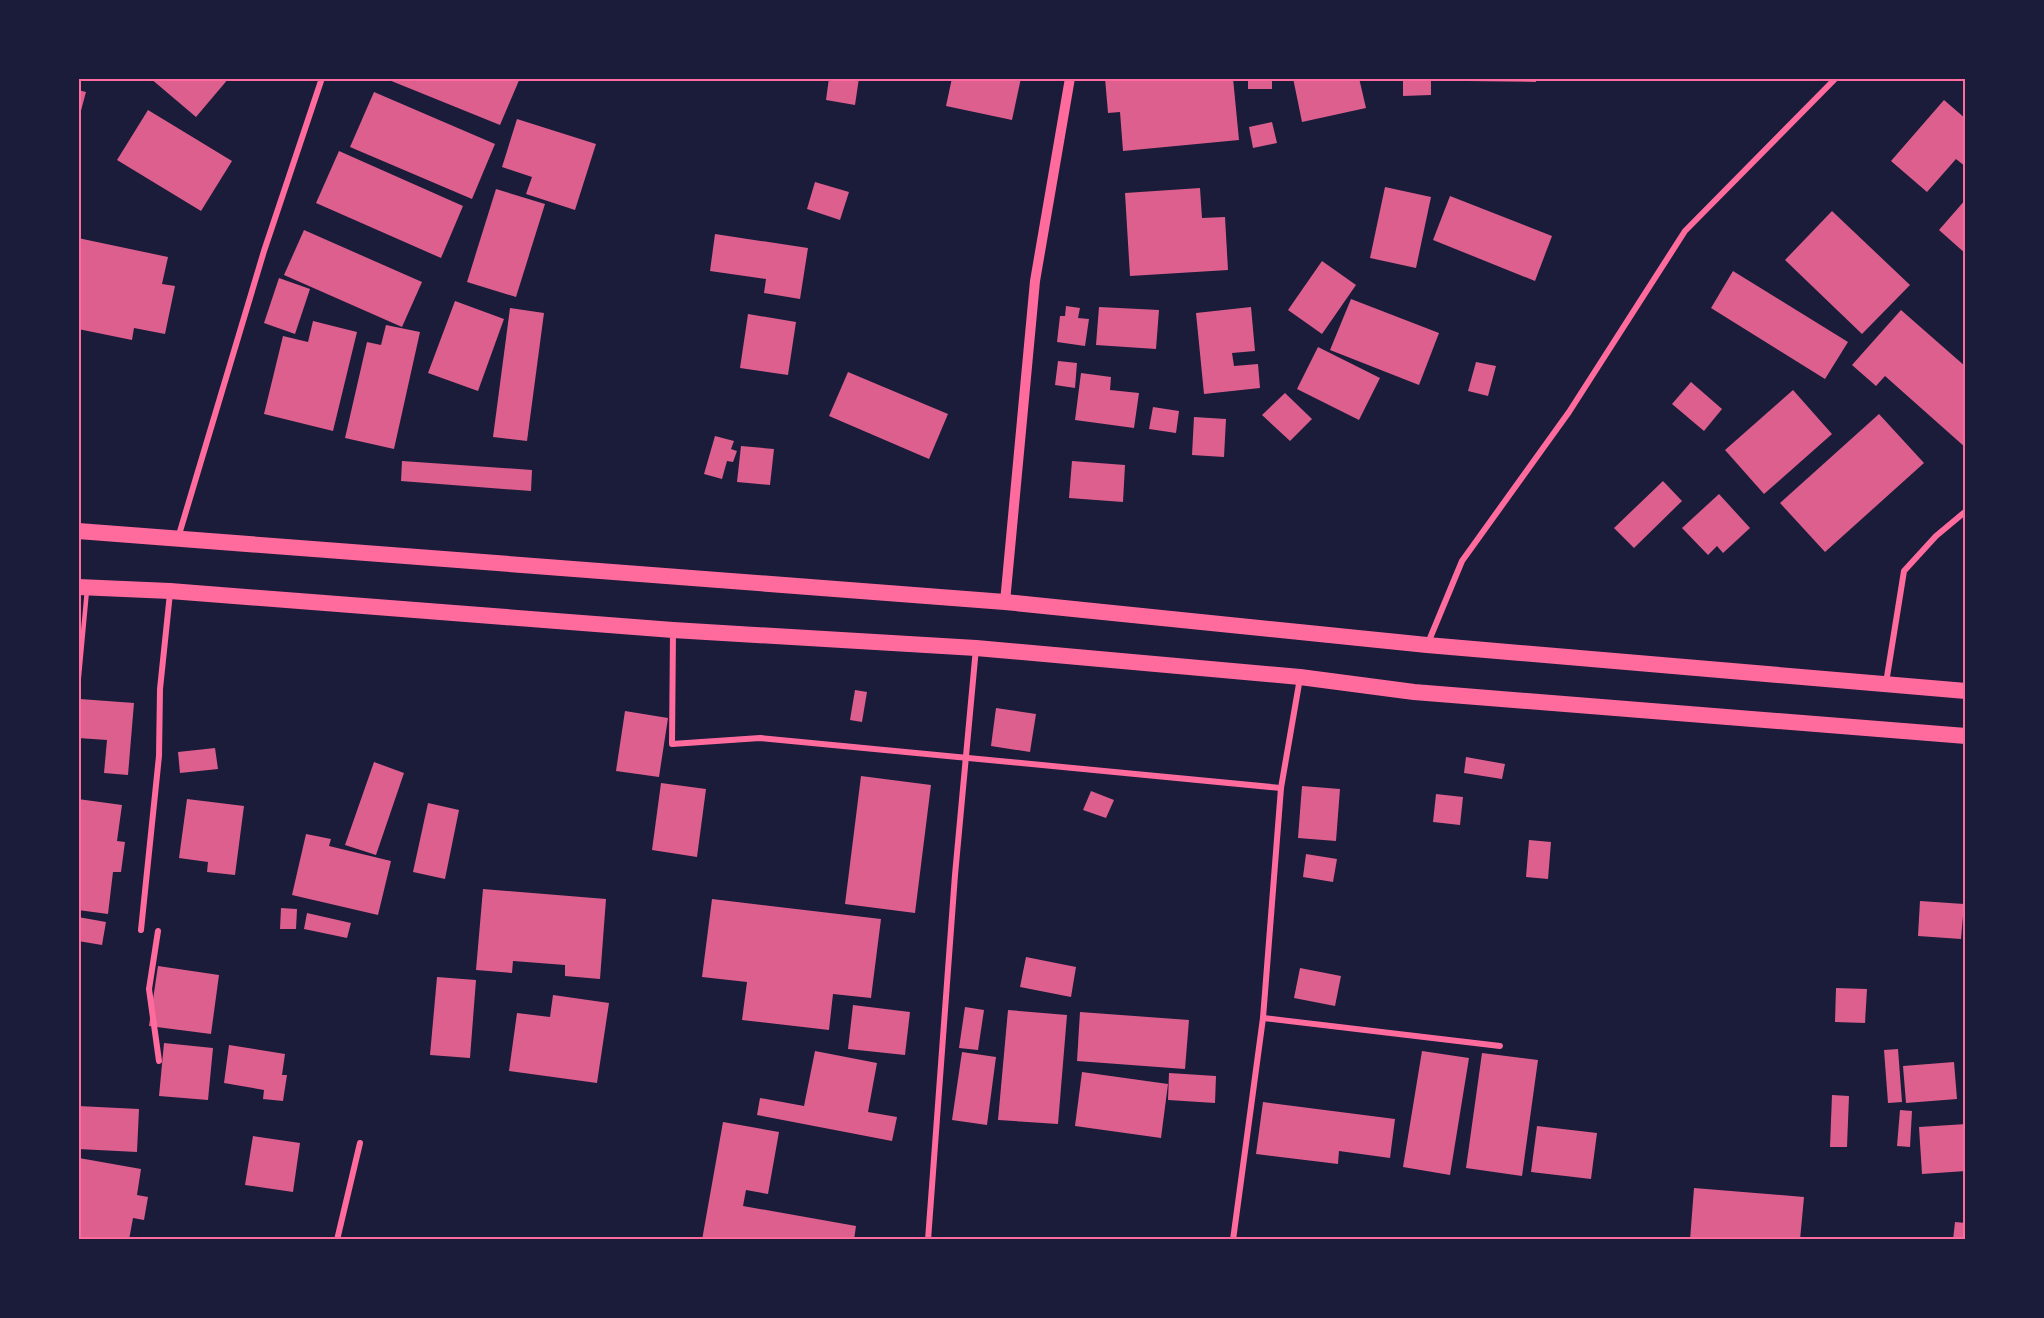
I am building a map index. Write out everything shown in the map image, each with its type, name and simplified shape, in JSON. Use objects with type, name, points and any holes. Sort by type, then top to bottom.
[{"type":"highway","points":[[78,531],[1005,602],[1427,645],[1966,691]]},
{"type":"highway","points":[[82,587],[170,591],[673,630],[976,648],[1300,677],[1414,692],[1966,736]]},
{"type":"street","points":[[178,538],[264,251],[322,78]]},
{"type":"street","points":[[1005,602],[1035,281],[1071,78]]},
{"type":"street","points":[[1427,645],[1462,561],[1569,412],[1685,231],[1836,78]]},
{"type":"street","points":[[1886,684],[1904,571],[1936,536],[1966,511]]},
{"type":"street","points":[[141,930],[159,756],[160,689],[170,591]]},
{"type":"street","points":[[673,630],[672,744],[760,738],[1281,788]]},
{"type":"street","points":[[928,1240],[976,648]]},
{"type":"street","points":[[1233,1240],[1263,1018],[1281,788],[1300,677]]},
{"type":"street","points":[[158,930],[149,989],[159,1061]]},
{"type":"street","points":[[1263,1018],[1500,1046]]},
{"type":"street","points":[[337,1240],[360,1143]]},
{"type":"lane","points":[[78,687],[82,587]]},
{"type":"building","points":[[150,78],[229,78],[196,117]]},
{"type":"building","points":[[384,78],[520,78],[500,125]]},
{"type":"building","points":[[829,78],[859,78],[855,105],[826,100]]},
{"type":"building","points":[[952,78],[1021,78],[1012,120],[946,106]]},
{"type":"building","points":[[1105,78],[1233,78],[1239,140],[1123,151],[1120,112],[1108,113]]},
{"type":"building","points":[[1248,78],[1272,78],[1272,89],[1248,89]]},
{"type":"building","points":[[1293,78],[1359,78],[1366,108],[1302,122]]},
{"type":"building","points":[[1403,78],[1431,78],[1431,95],[1403,96]]},
{"type":"building","points":[[1466,78],[1536,78],[1536,82],[1466,81]]},
{"type":"building","points":[[78,90],[86,92],[79,118],[78,118]]},
{"type":"building","points":[[374,92],[495,144],[472,199],[350,147]]},
{"type":"building","points":[[1944,100],[1966,119],[1966,167],[1956,159],[1927,192],[1891,161]]},
{"type":"building","points":[[148,110],[232,161],[201,211],[117,160]]},
{"type":"building","points":[[517,119],[596,144],[575,210],[526,194],[532,177],[502,167]]},
{"type":"building","points":[[1272,122],[1277,143],[1253,148],[1249,127]]},
{"type":"building","points":[[339,151],[463,206],[441,258],[316,203]]},
{"type":"building","points":[[815,182],[849,192],[840,220],[807,209]]},
{"type":"building","points":[[1385,187],[1431,197],[1416,268],[1370,258]]},
{"type":"building","points":[[1200,188],[1202,218],[1225,217],[1228,270],[1130,276],[1125,193]]},
{"type":"building","points":[[496,189],[545,204],[516,297],[467,282]]},
{"type":"building","points":[[1450,196],[1552,236],[1535,281],[1433,240]]},
{"type":"building","points":[[1966,199],[1966,254],[1939,230]]},
{"type":"building","points":[[1832,211],[1910,285],[1862,334],[1785,260]]},
{"type":"building","points":[[304,230],[422,282],[402,327],[284,275]]},
{"type":"building","points":[[715,234],[808,248],[800,299],[764,293],[766,279],[710,271]]},
{"type":"building","points":[[78,238],[168,257],[162,284],[175,286],[165,334],[134,328],[132,340],[78,329]]},
{"type":"building","points":[[1322,261],[1356,285],[1322,334],[1288,310]]},
{"type":"building","points":[[1733,271],[1848,342],[1825,379],[1711,308]]},
{"type":"building","points":[[279,278],[310,289],[295,334],[264,323]]},
{"type":"building","points":[[1351,299],[1439,333],[1419,385],[1330,350]]},
{"type":"building","points":[[455,301],[504,319],[478,391],[428,373]]},
{"type":"building","points":[[1066,306],[1080,308],[1078,318],[1089,319],[1085,346],[1057,342],[1060,316],[1065,316]]},
{"type":"building","points":[[1099,307],[1159,310],[1156,349],[1096,345]]},
{"type":"building","points":[[1251,307],[1255,351],[1232,353],[1234,366],[1258,364],[1260,388],[1204,394],[1196,313]]},
{"type":"building","points":[[510,308],[544,313],[527,441],[493,437]]},
{"type":"building","points":[[1901,310],[1966,367],[1966,448],[1885,376],[1876,386],[1852,365]]},
{"type":"building","points":[[748,314],[796,322],[788,375],[740,368]]},
{"type":"building","points":[[313,321],[357,332],[333,431],[264,414],[283,336],[308,342]]},
{"type":"building","points":[[386,325],[420,332],[394,449],[345,438],[367,342],[381,345]]},
{"type":"building","points":[[1318,347],[1380,378],[1359,420],[1297,389]]},
{"type":"building","points":[[1058,361],[1077,363],[1075,388],[1055,385]]},
{"type":"building","points":[[1476,362],[1496,366],[1488,396],[1468,391]]},
{"type":"building","points":[[848,372],[948,414],[929,459],[829,416]]},
{"type":"building","points":[[1081,373],[1111,377],[1110,390],[1139,393],[1134,428],[1075,420]]},
{"type":"building","points":[[1691,382],[1722,409],[1704,431],[1672,404]]},
{"type":"building","points":[[1793,390],[1832,434],[1764,494],[1725,450]]},
{"type":"building","points":[[1285,393],[1312,419],[1290,441],[1262,415]]},
{"type":"building","points":[[1153,407],[1179,411],[1176,433],[1149,429]]},
{"type":"building","points":[[1879,414],[1924,463],[1825,552],[1780,503]]},
{"type":"building","points":[[1194,417],[1226,419],[1224,457],[1192,455]]},
{"type":"building","points":[[715,436],[734,441],[731,449],[737,451],[733,462],[727,461],[722,479],[704,474]]},
{"type":"building","points":[[741,446],[774,449],[770,485],[737,482]]},
{"type":"building","points":[[402,461],[532,470],[531,491],[401,481]]},
{"type":"building","points":[[1072,461],[1125,465],[1123,502],[1069,498]]},
{"type":"building","points":[[1663,481],[1682,501],[1634,548],[1614,528]]},
{"type":"building","points":[[1719,494],[1750,528],[1723,553],[1717,546],[1708,555],[1682,528]]},
{"type":"building","points":[[855,690],[867,692],[862,722],[850,720]]},
{"type":"building","points":[[80,699],[134,703],[128,775],[104,773],[107,740],[78,738]]},
{"type":"building","points":[[996,708],[1036,714],[1030,752],[991,746]]},
{"type":"building","points":[[625,711],[668,718],[659,777],[616,771]]},
{"type":"building","points":[[215,748],[218,769],[180,773],[178,752]]},
{"type":"building","points":[[1466,757],[1505,764],[1502,779],[1464,773]]},
{"type":"building","points":[[374,762],[404,773],[376,855],[345,845]]},
{"type":"building","points":[[861,776],[931,785],[915,913],[845,904]]},
{"type":"building","points":[[661,783],[706,789],[697,857],[652,850]]},
{"type":"building","points":[[1302,786],[1340,789],[1336,841],[1298,838]]},
{"type":"building","points":[[1091,791],[1114,800],[1106,818],[1083,810]]},
{"type":"building","points":[[1436,794],[1463,797],[1460,825],[1433,822]]},
{"type":"building","points":[[78,799],[122,805],[117,841],[125,842],[121,872],[113,872],[108,914],[78,910]]},
{"type":"building","points":[[187,799],[244,806],[235,875],[207,872],[208,862],[179,858]]},
{"type":"building","points":[[428,803],[459,810],[445,879],[413,872]]},
{"type":"building","points":[[306,834],[331,839],[329,846],[391,861],[378,915],[292,895]]},
{"type":"building","points":[[1529,840],[1551,842],[1548,879],[1526,877]]},
{"type":"building","points":[[1306,854],[1337,859],[1333,882],[1303,877]]},
{"type":"building","points":[[483,889],[606,899],[600,979],[565,976],[565,965],[513,961],[512,973],[476,970]]},
{"type":"building","points":[[712,899],[881,919],[871,998],[833,994],[829,1030],[742,1020],[747,982],[702,977]]},
{"type":"building","points":[[1920,901],[1964,904],[1961,939],[1918,936]]},
{"type":"building","points":[[281,908],[297,909],[296,929],[280,929]]},
{"type":"building","points":[[307,913],[351,923],[347,938],[304,929]]},
{"type":"building","points":[[78,917],[106,922],[102,945],[78,941]]},
{"type":"building","points":[[1026,957],[1076,967],[1071,997],[1020,987]]},
{"type":"building","points":[[158,966],[219,975],[211,1034],[149,1026]]},
{"type":"building","points":[[1300,968],[1341,976],[1335,1006],[1294,998]]},
{"type":"building","points":[[437,977],[476,980],[470,1058],[430,1055]]},
{"type":"building","points":[[1836,988],[1867,989],[1865,1023],[1835,1022]]},
{"type":"building","points":[[553,995],[609,1003],[597,1083],[509,1071],[517,1013],[550,1017]]},
{"type":"building","points":[[853,1005],[910,1012],[905,1055],[848,1049]]},
{"type":"building","points":[[965,1007],[984,1010],[978,1050],[959,1048]]},
{"type":"building","points":[[1008,1010],[1067,1015],[1058,1124],[998,1120]]},
{"type":"building","points":[[1080,1012],[1189,1020],[1185,1069],[1077,1061]]},
{"type":"building","points":[[164,1043],[213,1048],[208,1100],[159,1096]]},
{"type":"building","points":[[229,1045],[285,1054],[282,1075],[287,1075],[283,1101],[263,1099],[264,1090],[224,1083]]},
{"type":"building","points":[[1898,1049],[1902,1102],[1888,1103],[1884,1050]]},
{"type":"building","points":[[815,1051],[877,1063],[868,1112],[897,1117],[892,1141],[757,1115],[760,1098],[804,1106]]},
{"type":"building","points":[[1422,1051],[1469,1058],[1450,1175],[1403,1167]]},
{"type":"building","points":[[962,1052],[996,1057],[987,1125],[952,1120]]},
{"type":"building","points":[[1482,1053],[1538,1060],[1522,1176],[1466,1168]]},
{"type":"building","points":[[1954,1062],[1957,1099],[1906,1103],[1903,1066]]},
{"type":"building","points":[[1082,1072],[1168,1084],[1161,1138],[1075,1126]]},
{"type":"building","points":[[1169,1073],[1216,1076],[1215,1103],[1168,1100]]},
{"type":"building","points":[[1832,1095],[1849,1096],[1847,1147],[1830,1147]]},
{"type":"building","points":[[1263,1102],[1395,1119],[1390,1158],[1339,1151],[1338,1164],[1256,1154]]},
{"type":"building","points":[[78,1106],[139,1109],[137,1152],[78,1149]]},
{"type":"building","points":[[1900,1110],[1912,1111],[1910,1147],[1897,1146]]},
{"type":"building","points":[[723,1122],[779,1132],[768,1194],[746,1190],[743,1206],[856,1226],[854,1240],[702,1240]]},
{"type":"building","points":[[1966,1124],[1966,1171],[1922,1174],[1919,1127]]},
{"type":"building","points":[[1537,1126],[1597,1133],[1591,1179],[1531,1172]]},
{"type":"building","points":[[253,1136],[300,1143],[293,1192],[245,1185]]},
{"type":"building","points":[[79,1158],[141,1169],[137,1195],[148,1197],[144,1220],[133,1218],[129,1240],[78,1240]]},
{"type":"building","points":[[1694,1188],[1804,1197],[1800,1240],[1690,1240]]},
{"type":"building","points":[[1955,1222],[1966,1223],[1966,1240],[1953,1240]]}]
